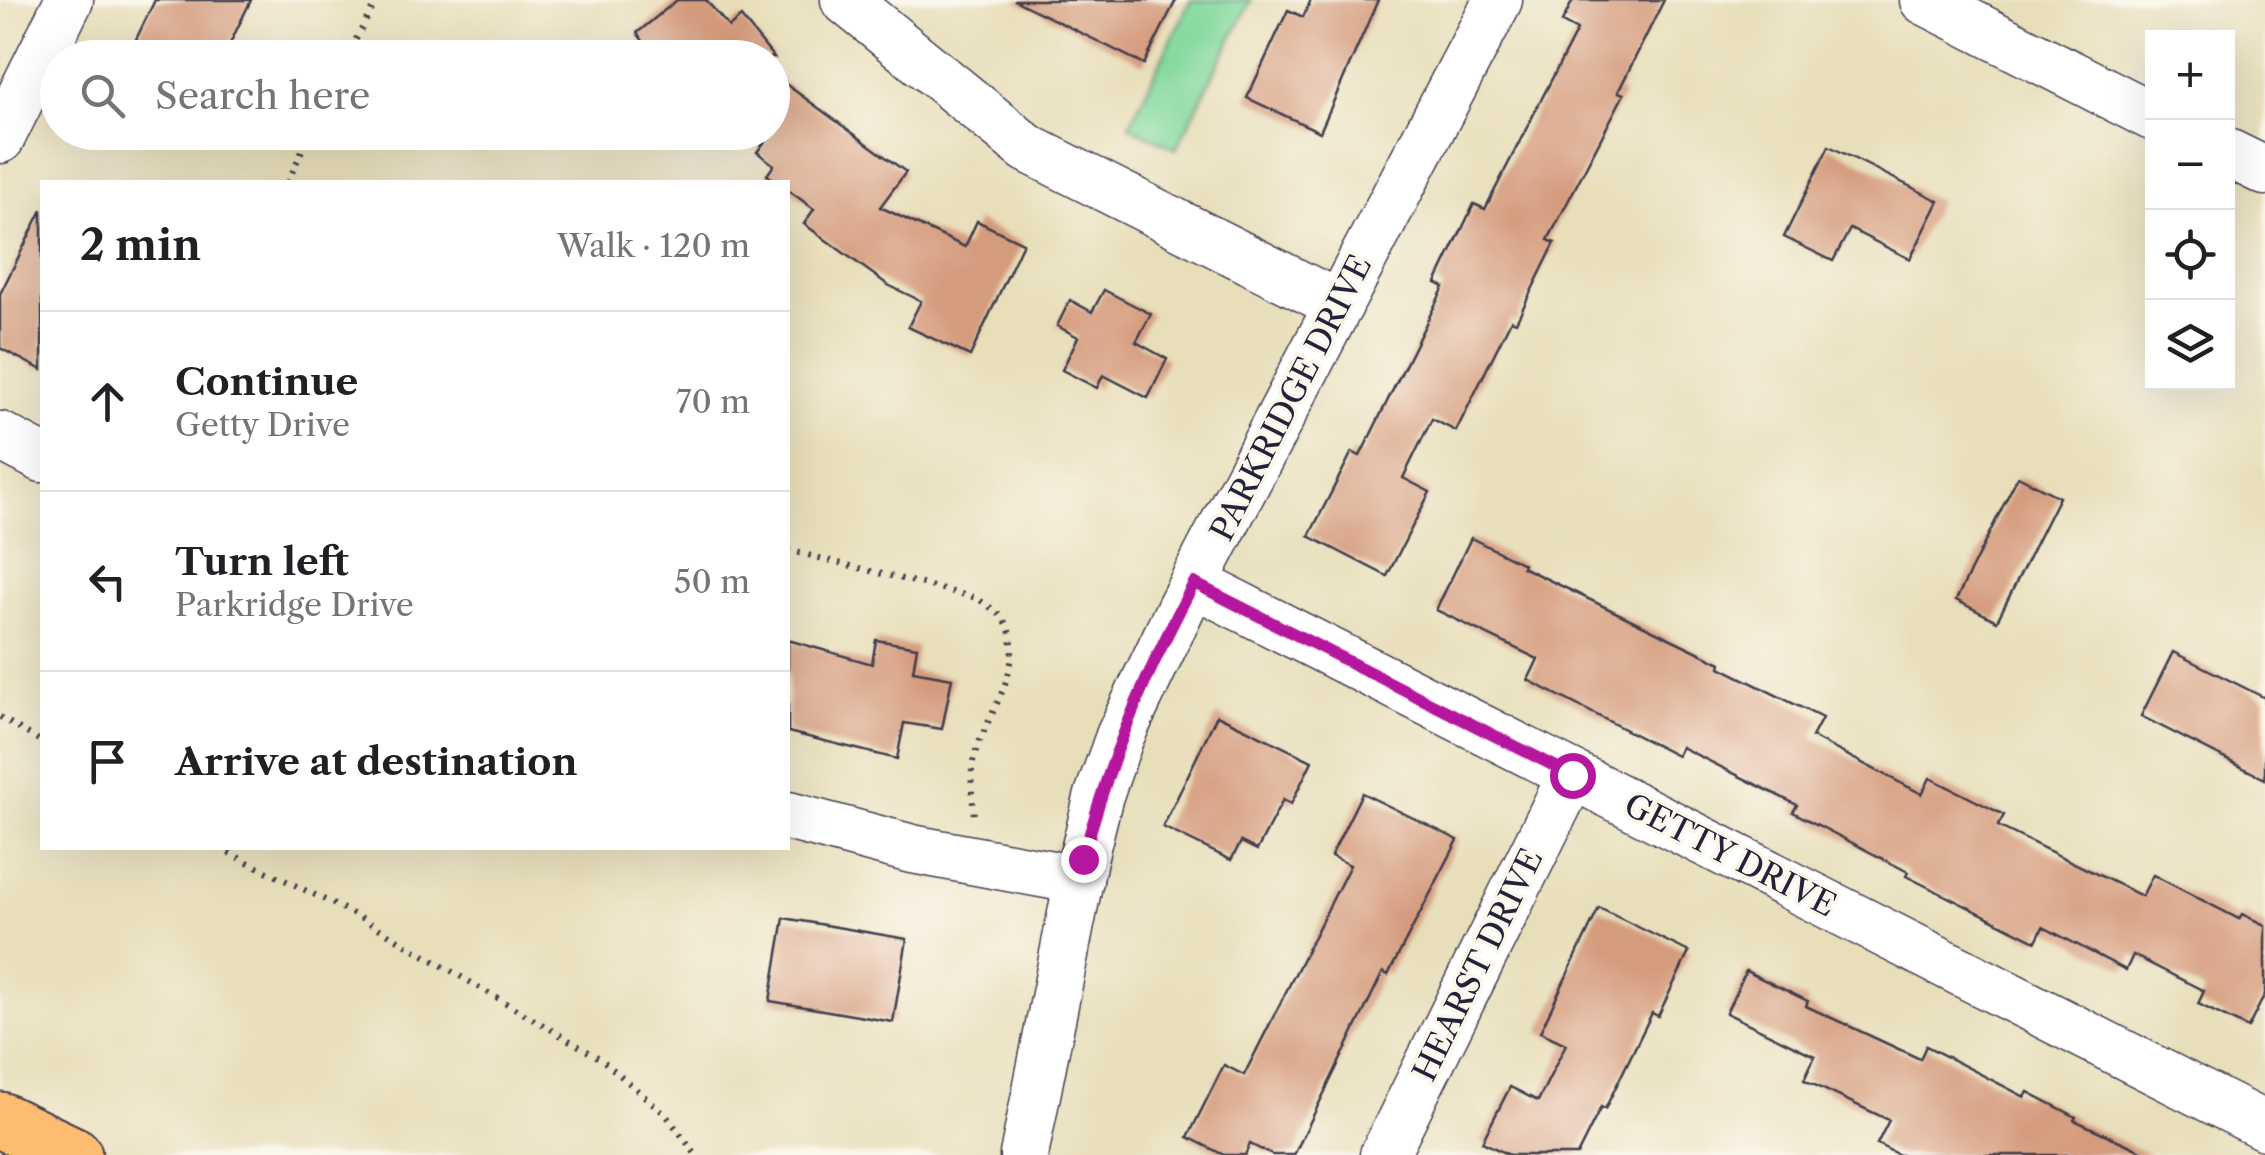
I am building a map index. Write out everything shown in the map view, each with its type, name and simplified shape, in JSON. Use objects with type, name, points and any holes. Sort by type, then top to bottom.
[{"type":"highway","points":[[0,1120],[74,1155]]},
{"type":"street","points":[[48,40],[68,0]]},
{"type":"street","points":[[845,0],[1027,148],[1339,305]]},
{"type":"street","name":"PARKRIDGE DRIVE","points":[[1024,1155],[1078,880],[1099,796],[1120,736],[1194,583],[1498,0]]},
{"type":"street","points":[[1924,0],[2145,112]]},
{"type":"street","points":[[0,139],[40,57]]},
{"type":"street","points":[[2235,157],[2265,172]]},
{"type":"street","points":[[0,436],[40,457]]},
{"type":"street","name":"GETTY DRIVE","points":[[1194,583],[2265,1126]]},
{"type":"street","name":"HEARST DRIVE","points":[[1384,1155],[1572,775]]},
{"type":"street","points":[[790,817],[912,849],[1078,880]]},
{"type":"path","points":[[355,40],[376,0]]},
{"type":"path","points":[[289,180],[302,150]]},
{"type":"path","points":[[790,551],[977,598],[1001,615],[1009,627],[1011,656],[1006,679],[984,728],[971,776],[976,860]]},
{"type":"path","points":[[0,717],[40,741]]},
{"type":"path","points":[[223,850],[356,915],[600,1058],[666,1116],[696,1155]]},
{"type":"green space","points":[[1191,0],[1251,0],[1176,149],[1129,126]]},
{"type":"building","points":[[155,0],[251,0],[232,40],[136,40]]},
{"type":"building","points":[[677,0],[706,0],[729,27],[741,17],[760,40],[642,40],[637,33]]},
{"type":"building","points":[[1014,0],[1176,0],[1144,64]]},
{"type":"building","points":[[1311,0],[1378,0],[1320,132],[1247,98],[1288,10],[1303,17]]},
{"type":"building","points":[[1573,0],[1664,0],[1618,92],[1624,94],[1548,240],[1555,243],[1516,322],[1511,320],[1456,431],[1432,419],[1403,478],[1430,492],[1387,576],[1309,536],[1352,452],[1360,456],[1444,287],[1436,283],[1474,204],[1485,209],[1577,30],[1562,22]]},
{"type":"building","points":[[790,87],[906,172],[880,207],[965,247],[977,221],[1023,243],[970,356],[908,327],[921,301],[888,285],[804,224],[814,209],[790,191],[790,180],[775,180],[767,175],[774,165],[757,152],[790,150]]},
{"type":"building","points":[[1829,146],[1939,201],[1910,259],[1850,229],[1833,261],[1784,237]]},
{"type":"building","points":[[40,214],[40,369],[0,348],[0,294]]},
{"type":"building","points":[[1104,290],[1151,314],[1136,342],[1167,359],[1148,398],[1103,375],[1097,388],[1062,370],[1078,337],[1057,326],[1070,300],[1092,312]]},
{"type":"building","points":[[2018,476],[2059,497],[1997,621],[1956,600]]},
{"type":"building","points":[[1471,538],[1822,718],[1812,737],[1922,794],[1930,778],[2004,815],[1998,826],[2142,896],[2153,875],[2239,919],[2242,914],[2265,925],[2265,994],[2248,1028],[2198,1004],[2204,991],[2133,955],[2126,970],[2043,927],[2036,941],[1906,876],[1908,872],[1793,812],[1797,805],[1681,747],[1677,756],[1528,680],[1538,659],[1436,610]]},
{"type":"building","points":[[876,640],[917,647],[913,671],[952,678],[942,729],[904,723],[897,759],[790,732],[790,641],[872,664]]},
{"type":"building","points":[[2173,652],[2265,698],[2265,779],[2141,716]]},
{"type":"building","points":[[1217,715],[1312,761],[1291,804],[1283,800],[1257,850],[1241,842],[1231,860],[1163,827]]},
{"type":"building","points":[[1362,793],[1458,840],[1388,975],[1383,972],[1294,1155],[1272,1155],[1250,1144],[1245,1155],[1224,1155],[1188,1137],[1224,1065],[1244,1075],[1350,865],[1331,856]]},
{"type":"building","points":[[1599,908],[1689,952],[1658,1016],[1652,1013],[1605,1109],[1601,1107],[1577,1155],[1509,1155],[1482,1142],[1510,1087],[1538,1101],[1566,1044],[1540,1032]]},
{"type":"building","points":[[784,918],[907,939],[893,1022],[770,1001]]},
{"type":"building","points":[[1746,971],[1808,1001],[1806,1006],[1920,1059],[1926,1046],[2025,1097],[2028,1092],[2076,1117],[2074,1120],[2150,1155],[1899,1155],[1877,1144],[1889,1120],[1804,1080],[1815,1056],[1726,1013]]},
{"type":"route","points":[[1083,859],[1120,736],[1194,583],[1572,775]]}]
